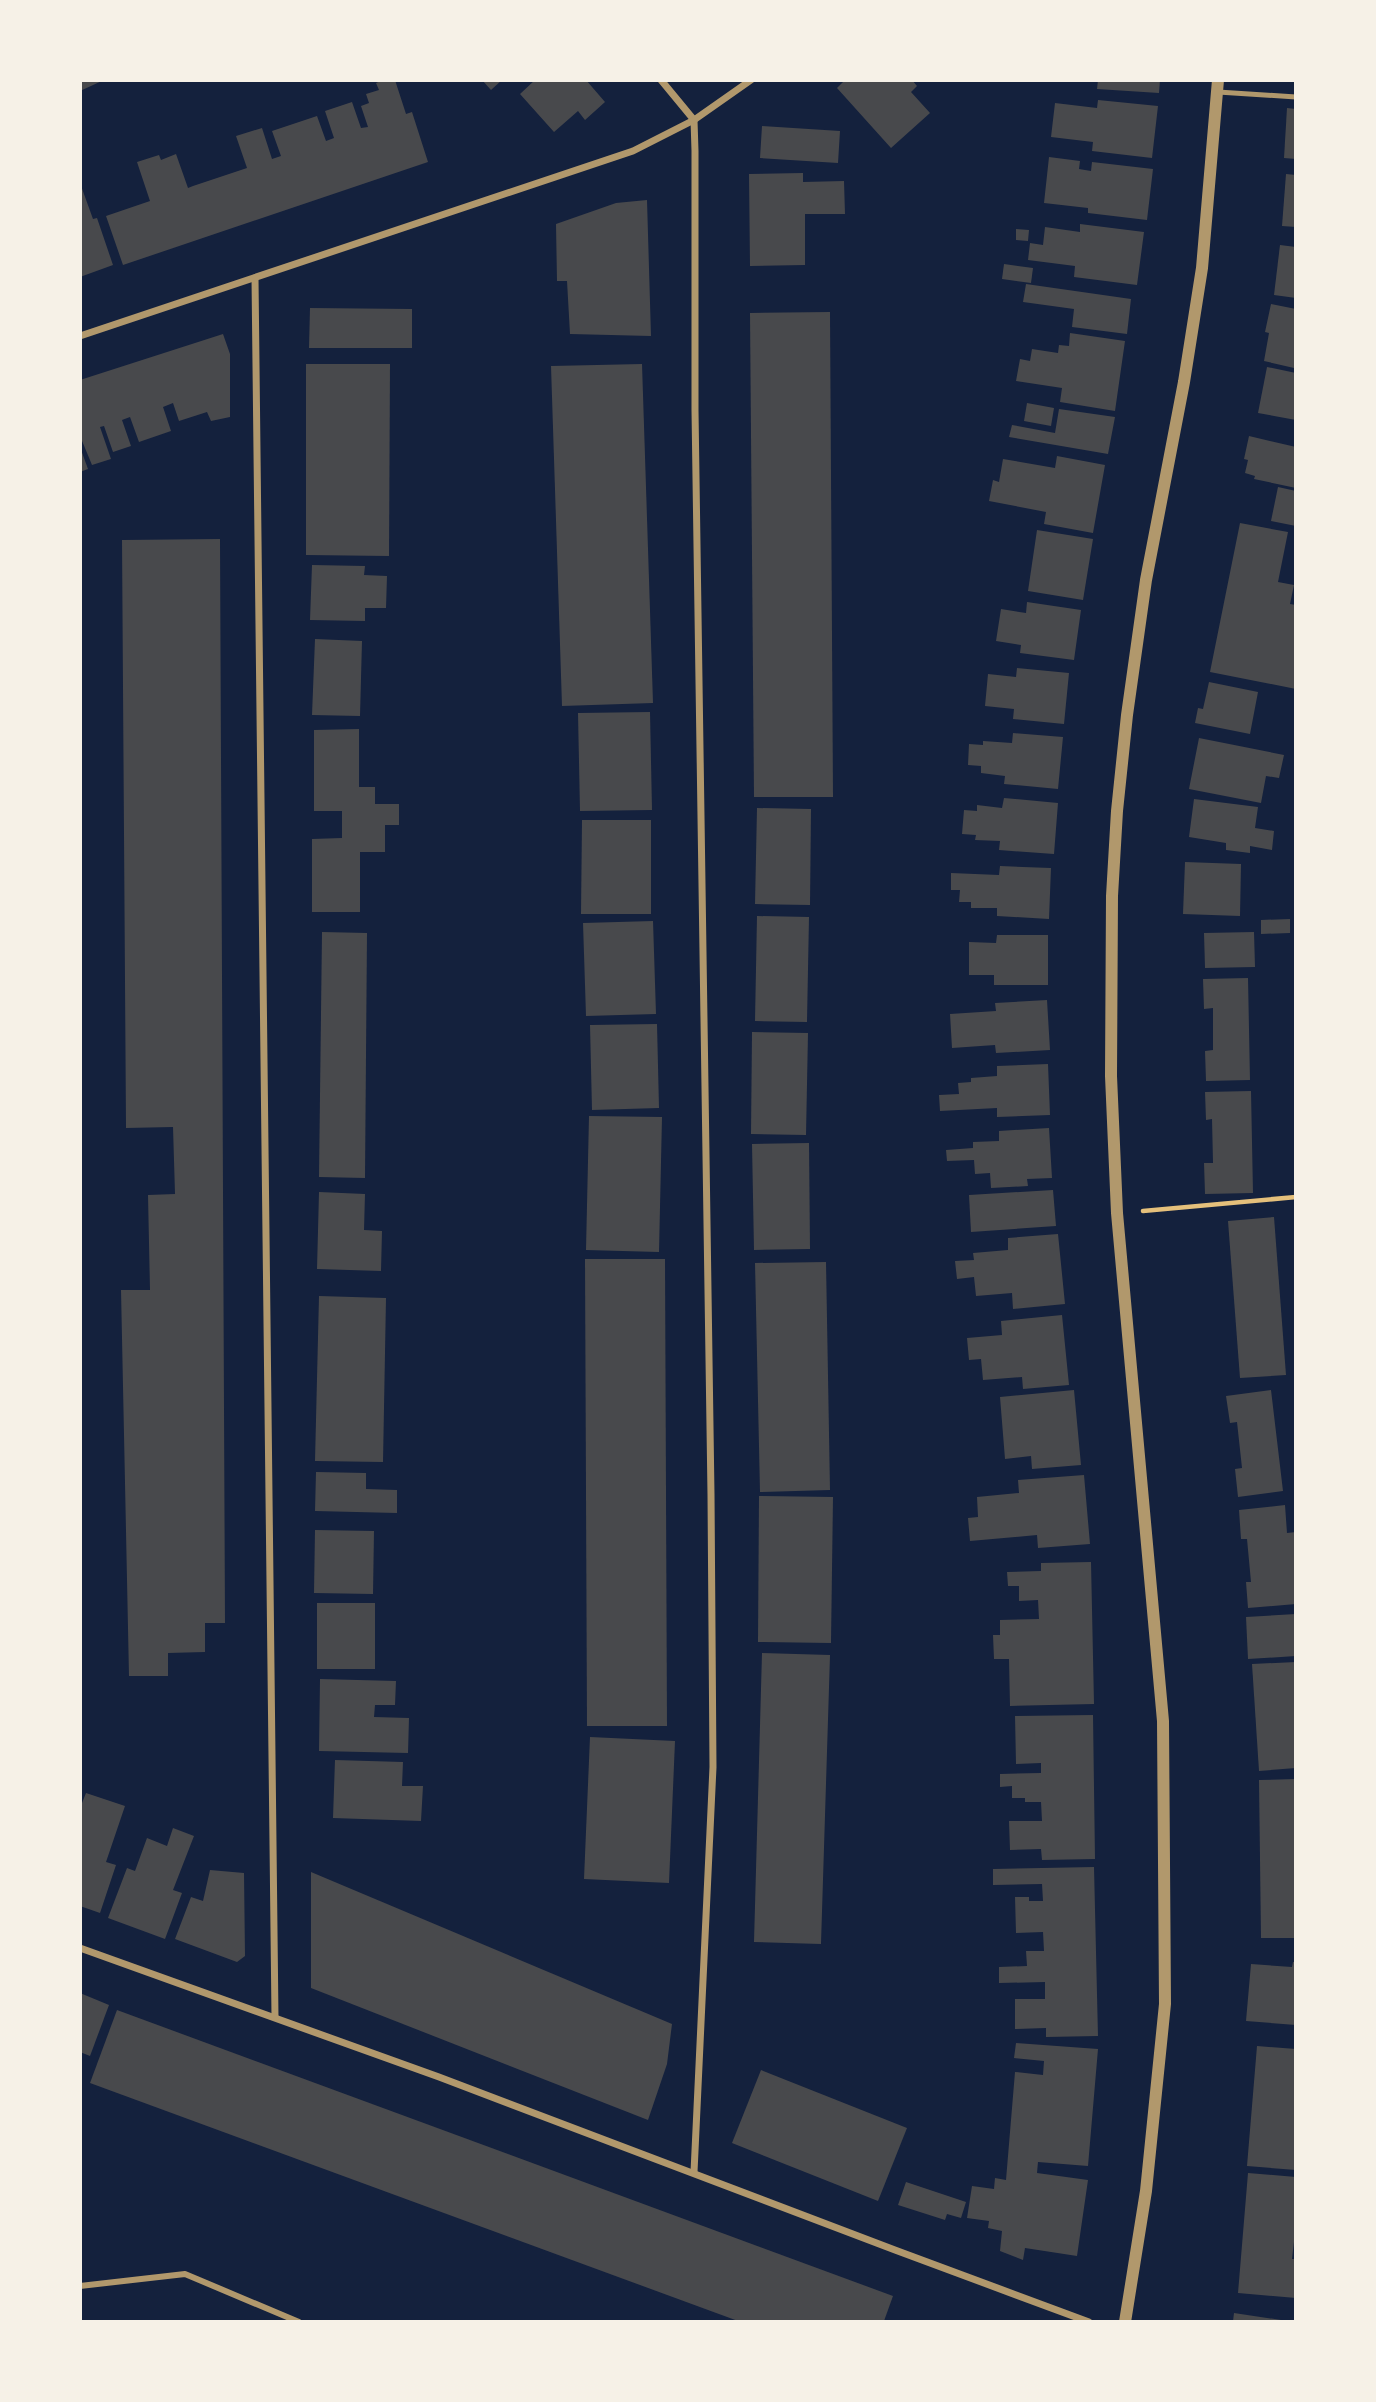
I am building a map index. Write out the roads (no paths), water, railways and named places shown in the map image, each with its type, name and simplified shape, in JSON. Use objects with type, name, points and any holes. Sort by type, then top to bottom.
[{"type":"street","points":[[661,80],[694,120],[695,410],[713,1767],[694,2172]]},
{"type":"street","points":[[80,336],[633,151],[694,120],[751,80]]},
{"type":"street","points":[[1125,2322],[1146,2191],[1165,2004],[1163,1721],[1117,1213],[1111,1076],[1112,896],[1117,811],[1146,580],[1184,382],[1202,268],[1218,86]]},
{"type":"street","points":[[255,278],[275,2017]]},
{"type":"street","points":[[80,1948],[694,2172],[1089,2322]]},
{"type":"street","points":[[80,2286],[185,2274],[299,2322]]},
{"type":"lane","points":[[1218,86],[1296,97]]}]
